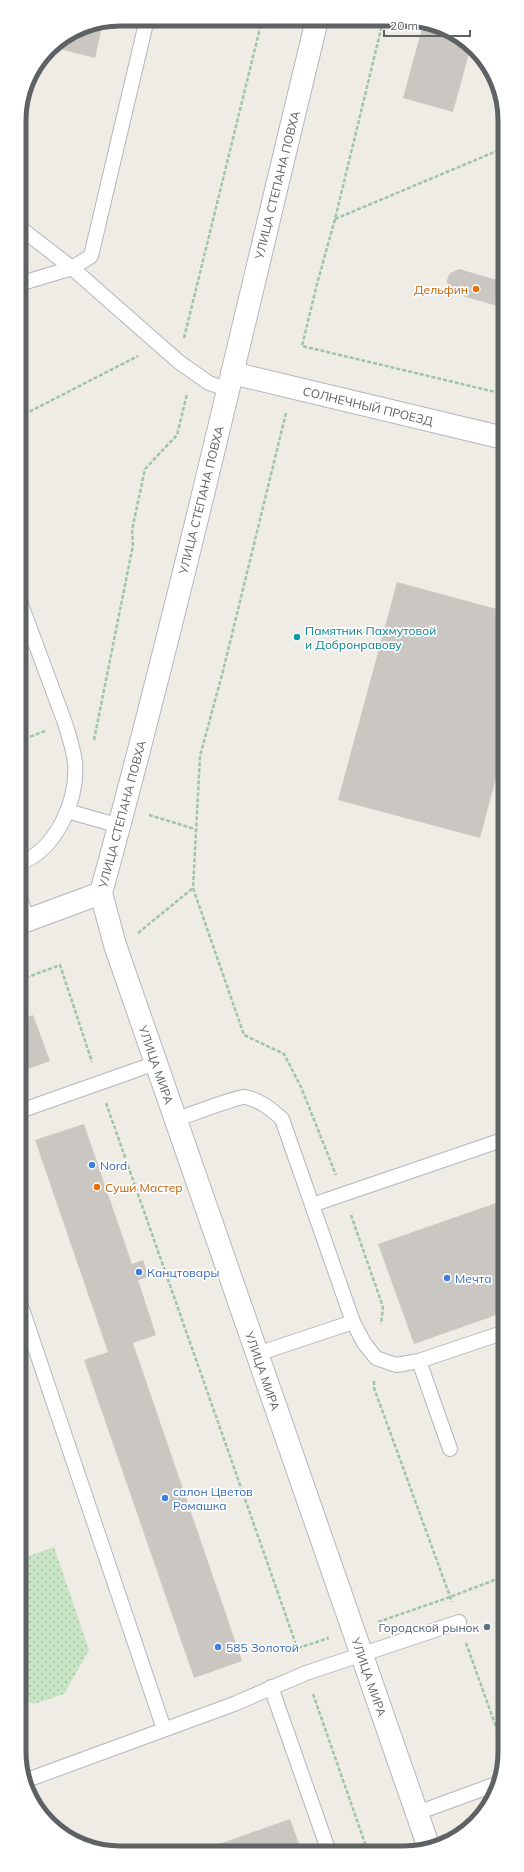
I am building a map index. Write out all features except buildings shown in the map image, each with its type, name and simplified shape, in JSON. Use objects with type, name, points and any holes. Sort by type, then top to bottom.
[{"type":"street","name":"УЛИЦА СТЕПАНА ПОВХА","points":[[26,921],[101,893],[120,826],[316,26]]},
{"type":"street","name":"СОЛНЕЧНЫЙ ПРОЕЗД","points":[[230,381],[498,437]]},
{"type":"street","name":"УЛИЦА МИРА","points":[[101,893],[115,945],[177,1119],[427,1843]]},
{"type":"lane","points":[[26,282],[72,268],[91,256],[145,26]]},
{"type":"lane","points":[[26,232],[72,268],[192,372],[210,383],[230,381]]},
{"type":"lane","points":[[26,618],[72,743],[75,763],[74,779],[67,811],[59,828],[46,846],[26,861]]},
{"type":"lane","points":[[67,811],[120,826]]},
{"type":"lane","points":[[26,1108],[156,1062]]},
{"type":"lane","points":[[177,1119],[243,1097],[271,1108],[282,1119],[353,1322],[364,1343],[376,1358],[396,1365],[419,1361],[498,1334]]},
{"type":"lane","points":[[312,1204],[498,1141]]},
{"type":"lane","points":[[26,1321],[164,1729]]},
{"type":"lane","points":[[257,1354],[353,1322]]},
{"type":"lane","points":[[419,1361],[450,1449]]},
{"type":"lane","points":[[30,1779],[234,1704],[306,1673],[459,1622]]},
{"type":"lane","points":[[272,1688],[327,1846]]},
{"type":"lane","points":[[417,1813],[492,1786]]},
{"type":"path","points":[[179,362],[261,26]]},
{"type":"path","points":[[382,26],[335,219],[302,346],[498,393]]},
{"type":"path","points":[[335,219],[498,151]]},
{"type":"path","points":[[26,413],[160,345]]},
{"type":"path","points":[[94,741],[133,545],[132,530],[145,469],[177,436],[192,372]]},
{"type":"path","points":[[286,412],[223,671],[200,756],[193,888],[244,1035],[284,1054],[301,1087],[343,1193],[383,1307],[376,1358],[374,1388],[498,1732]]},
{"type":"path","points":[[149,815],[195,829]]},
{"type":"path","points":[[134,937],[193,888]]},
{"type":"path","points":[[26,978],[60,965],[99,1082],[366,1846]]},
{"type":"path","points":[[450,1597],[498,1579]]},
{"type":"green space","points":[[54,1547],[89,1650],[64,1694],[34,1704],[26,1699],[26,1557]]},
{"type":"place","name":"Дельфин","points":[[476,289]]},
{"type":"place","name":"Памятник Пахмутовой и Добронравову","points":[[297,637]]},
{"type":"place","name":"Nord","points":[[92,1165]]},
{"type":"place","name":"Суши Мастер","points":[[97,1187]]},
{"type":"place","name":"Канцтовары","points":[[139,1272]]},
{"type":"place","name":"Мечта","points":[[447,1278]]},
{"type":"place","name":"салон Цветов Ромашка","points":[[165,1498]]},
{"type":"place","name":"Городской рынок","points":[[487,1627]]},
{"type":"place","name":"585 Золотой","points":[[218,1647]]}]
